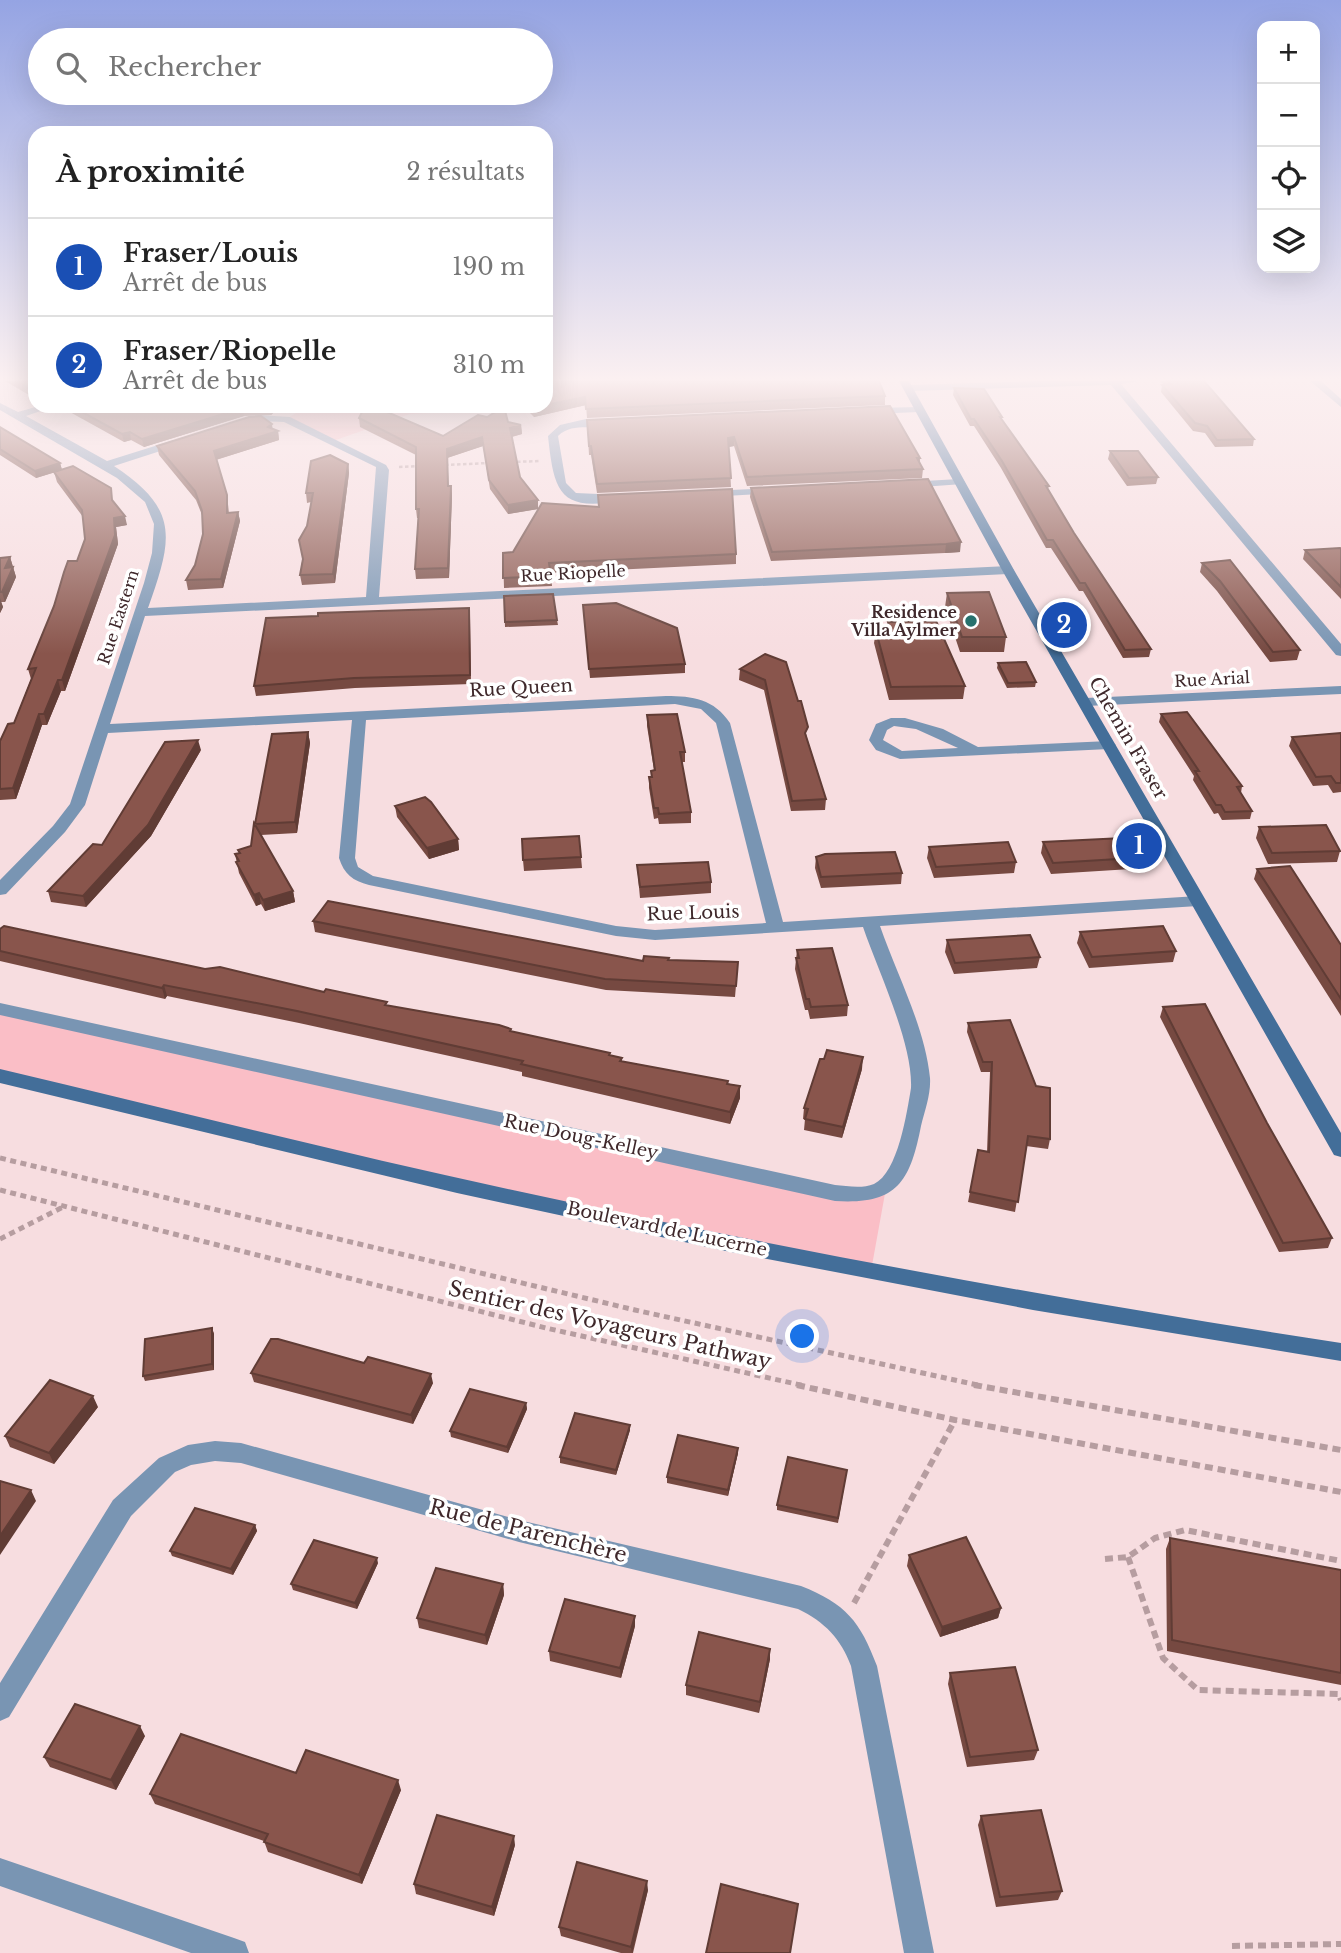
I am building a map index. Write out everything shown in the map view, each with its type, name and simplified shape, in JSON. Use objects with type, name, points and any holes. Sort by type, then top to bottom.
[{"type":"street","name":"Rue Eastern","points":[[0,890],[69,817],[81,793],[159,543],[160,520],[150,500],[113,472]]},
{"type":"street","points":[[372,601],[383,472]]},
{"type":"street","points":[[558,472],[560,486],[568,495],[585,498],[638,497]]},
{"type":"street","name":"Chemin Fraser","points":[[954,472],[1341,1150]]},
{"type":"street","points":[[1190,472],[1341,652]]},
{"type":"street","points":[[899,485],[960,482]]},
{"type":"street","points":[[693,494],[789,490]]},
{"type":"street","name":"Rue Riopelle","points":[[139,612],[1009,570]]},
{"type":"street","name":"Rue Arial","points":[[1086,702],[1341,690]]},
{"type":"street","name":"Rue Queen","points":[[100,729],[666,700],[697,702],[710,706],[723,723],[776,929]]},
{"type":"street","name":"Rue Louis","points":[[359,716],[347,858],[349,867],[356,875],[636,934],[776,929],[1198,901]]},
{"type":"street","points":[[977,752],[920,724],[893,723],[882,726],[877,732],[876,740],[881,747],[901,755],[977,752],[1109,746]]},
{"type":"street","name":"Rue Doug-Kelley","points":[[0,1009],[835,1193],[871,1195],[886,1188],[899,1175],[905,1159],[921,1081],[912,1046],[870,923]]},
{"type":"street","name":"Boulevard de Lucerne","points":[[0,1076],[520,1199],[844,1266],[1173,1327],[1341,1352]]},
{"type":"street","name":"Rue de Parenchère","points":[[0,1708],[122,1508],[167,1465],[188,1455],[215,1451],[240,1453],[519,1531],[801,1598],[828,1609],[842,1624],[856,1644],[864,1666],[919,1953]]},
{"type":"street","points":[[0,1872],[234,1953]]},
{"type":"path","points":[[0,1158],[622,1307],[1004,1391],[1341,1450]]},
{"type":"path","name":"Sentier des Voyageurs Pathway","points":[[0,1190],[546,1328],[955,1420],[1341,1492]]},
{"type":"path","points":[[0,1239],[65,1206]]},
{"type":"path","points":[[842,1624],[955,1420]]},
{"type":"path","points":[[1105,1559],[1128,1557],[1155,1538],[1185,1530],[1341,1561]]},
{"type":"path","points":[[1128,1557],[1163,1658],[1198,1690],[1339,1694],[1341,1700]]},
{"type":"path","points":[[1232,1946],[1341,1944]]},
{"type":"shaded area","points":[[0,1009],[835,1193],[886,1188],[871,1271],[0,1076]]},
{"type":"building","points":[[54,472],[84,472],[111,488],[112,500],[125,516],[114,518],[115,535],[62,680],[58,680],[44,714],[39,714],[13,788],[0,789],[0,741],[8,724],[14,723],[36,668],[28,669],[54,606],[68,561],[77,561],[85,539],[82,510]]},
{"type":"building","points":[[179,472],[220,472],[227,495],[227,513],[238,512],[221,579],[186,580],[195,565],[203,534],[202,511],[195,491]]},
{"type":"building","points":[[309,472],[347,472],[333,574],[300,575],[303,559],[299,540],[307,526],[313,493],[306,493]]},
{"type":"building","points":[[416,472],[448,472],[448,486],[451,486],[448,568],[415,569],[419,509],[416,509]]},
{"type":"building","points":[[488,472],[519,472],[538,500],[508,505],[489,480]]},
{"type":"building","points":[[595,472],[731,472],[731,478],[597,484]]},
{"type":"building","points":[[745,472],[854,472],[747,477]]},
{"type":"building","points":[[1008,472],[1039,472],[1074,533],[1151,649],[1125,650],[1085,583],[1080,583],[1053,540],[1047,540]]},
{"type":"building","points":[[1125,472],[1154,472],[1158,477],[1129,478]]},
{"type":"building","points":[[928,479],[961,542],[772,552],[751,488]]},
{"type":"building","points":[[732,489],[736,554],[549,563],[551,576],[503,578],[503,553],[513,552],[542,503],[599,507],[598,495]]},
{"type":"building","points":[[1341,549],[1341,587],[1305,550]]},
{"type":"building","points":[[10,557],[5,568],[13,567],[0,592],[0,558]]},
{"type":"building","points":[[1230,560],[1300,650],[1273,652],[1220,581],[1202,563]]},
{"type":"building","points":[[989,592],[1006,637],[962,637],[947,593]]},
{"type":"building","points":[[553,594],[557,620],[505,622],[504,596]]},
{"type":"building","points":[[616,603],[677,628],[685,664],[589,669],[583,605]]},
{"type":"building","points":[[469,608],[470,675],[354,678],[254,686],[266,618],[318,616],[318,613]]},
{"type":"building","points":[[936,621],[965,686],[891,687],[876,631],[890,630],[888,622]]},
{"type":"building","points":[[765,654],[786,662],[798,701],[801,701],[808,727],[805,733],[826,799],[792,801],[765,680],[740,669]]},
{"type":"building","points":[[1026,662],[1036,682],[1008,683],[998,663]]},
{"type":"building","points":[[1187,712],[1242,786],[1237,787],[1252,811],[1225,812],[1221,805],[1216,805],[1195,771],[1199,771],[1161,714]]},
{"type":"building","points":[[677,714],[685,752],[680,752],[691,812],[659,814],[658,808],[654,808],[649,777],[652,777],[651,771],[655,770],[647,715]]},
{"type":"building","points":[[308,732],[295,822],[255,824],[272,734]]},
{"type":"building","points":[[1341,733],[1341,783],[1336,783],[1331,776],[1316,777],[1292,737]]},
{"type":"building","points":[[198,740],[148,825],[83,896],[48,891],[93,844],[102,845],[165,742]]},
{"type":"building","points":[[425,797],[458,839],[427,848],[395,806]]},
{"type":"building","points":[[254,823],[293,891],[263,900],[259,893],[254,895],[236,862],[239,861],[235,854],[240,853],[238,850],[251,846]]},
{"type":"building","points":[[1326,825],[1340,851],[1272,853],[1259,827]]},
{"type":"building","points":[[579,836],[581,857],[523,860],[522,839]]},
{"type":"building","points":[[1123,838],[1134,858],[1053,863],[1043,842]]},
{"type":"building","points":[[1008,842],[1016,862],[936,867],[929,847]]},
{"type":"building","points":[[895,852],[902,873],[821,877],[816,857],[825,854]]},
{"type":"building","points":[[708,862],[711,882],[640,887],[637,865]]},
{"type":"building","points":[[1290,866],[1341,945],[1341,999],[1257,869]]},
{"type":"building","points":[[328,901],[643,961],[644,956],[669,958],[668,960],[738,962],[736,986],[605,979],[313,921]]},
{"type":"building","points":[[4,926],[205,969],[220,967],[324,992],[326,989],[387,1002],[385,1005],[499,1025],[511,1029],[510,1031],[610,1053],[609,1055],[622,1058],[620,1061],[728,1081],[727,1084],[740,1086],[730,1112],[521,1064],[523,1061],[297,1011],[164,985],[162,988],[0,951],[0,929]]},
{"type":"building","points":[[1163,926],[1176,951],[1092,957],[1080,932]]},
{"type":"building","points":[[1030,935],[1040,957],[955,963],[947,940]]},
{"type":"building","points":[[832,948],[848,1005],[811,1007],[809,999],[806,999],[796,958],[799,958],[797,950]]},
{"type":"building","points":[[1205,1004],[1267,1123],[1332,1238],[1283,1243],[1163,1007]]},
{"type":"building","points":[[1010,1020],[1036,1086],[1050,1088],[1050,1139],[1028,1136],[1018,1202],[970,1192],[978,1150],[989,1152],[992,1062],[983,1062],[968,1023]]},
{"type":"building","points":[[827,1050],[863,1057],[843,1127],[805,1119],[808,1109],[804,1108],[820,1059],[824,1059]]},
{"type":"building","points":[[212,1328],[212,1364],[143,1376],[145,1339]]},
{"type":"building","points":[[271,1339],[364,1363],[368,1357],[431,1374],[411,1415],[251,1373]]},
{"type":"building","points":[[50,1380],[93,1396],[49,1453],[5,1436]]},
{"type":"building","points":[[470,1389],[526,1403],[507,1447],[450,1431]]},
{"type":"building","points":[[575,1413],[630,1425],[616,1470],[560,1457]]},
{"type":"building","points":[[678,1435],[738,1448],[728,1490],[667,1477]]},
{"type":"building","points":[[788,1457],[847,1470],[838,1518],[777,1505]]},
{"type":"building","points":[[0,1481],[31,1490],[0,1536]]},
{"type":"building","points":[[195,1508],[255,1525],[231,1569],[170,1551]]},
{"type":"building","points":[[966,1537],[1001,1608],[942,1627],[909,1555]]},
{"type":"building","points":[[1170,1538],[1341,1570],[1341,1673],[1172,1640]]},
{"type":"building","points":[[314,1540],[377,1558],[355,1603],[291,1584]]},
{"type":"building","points":[[436,1568],[503,1584],[485,1635],[417,1618]]},
{"type":"building","points":[[565,1599],[635,1616],[620,1668],[549,1651]]},
{"type":"building","points":[[699,1632],[770,1649],[760,1702],[686,1685]]},
{"type":"building","points":[[1015,1667],[1038,1750],[970,1757],[950,1673]]},
{"type":"building","points":[[75,1704],[140,1726],[111,1780],[44,1757]]},
{"type":"building","points":[[181,1734],[296,1773],[306,1750],[398,1780],[359,1875],[264,1842],[268,1834],[150,1794]]},
{"type":"building","points":[[1041,1810],[1062,1891],[1000,1897],[981,1816]]},
{"type":"building","points":[[437,1815],[514,1836],[492,1907],[414,1884]]},
{"type":"building","points":[[577,1862],[647,1881],[631,1947],[559,1927]]},
{"type":"building","points":[[721,1884],[798,1904],[790,1953],[706,1953]]},
{"type":"place","name":"Residence Villa Aylmer","points":[[971,621]]},
{"type":"place","name":"Fraser/Riopelle","points":[[1064,625]]},
{"type":"place","name":"Fraser/Louis","points":[[1139,846]]}]
